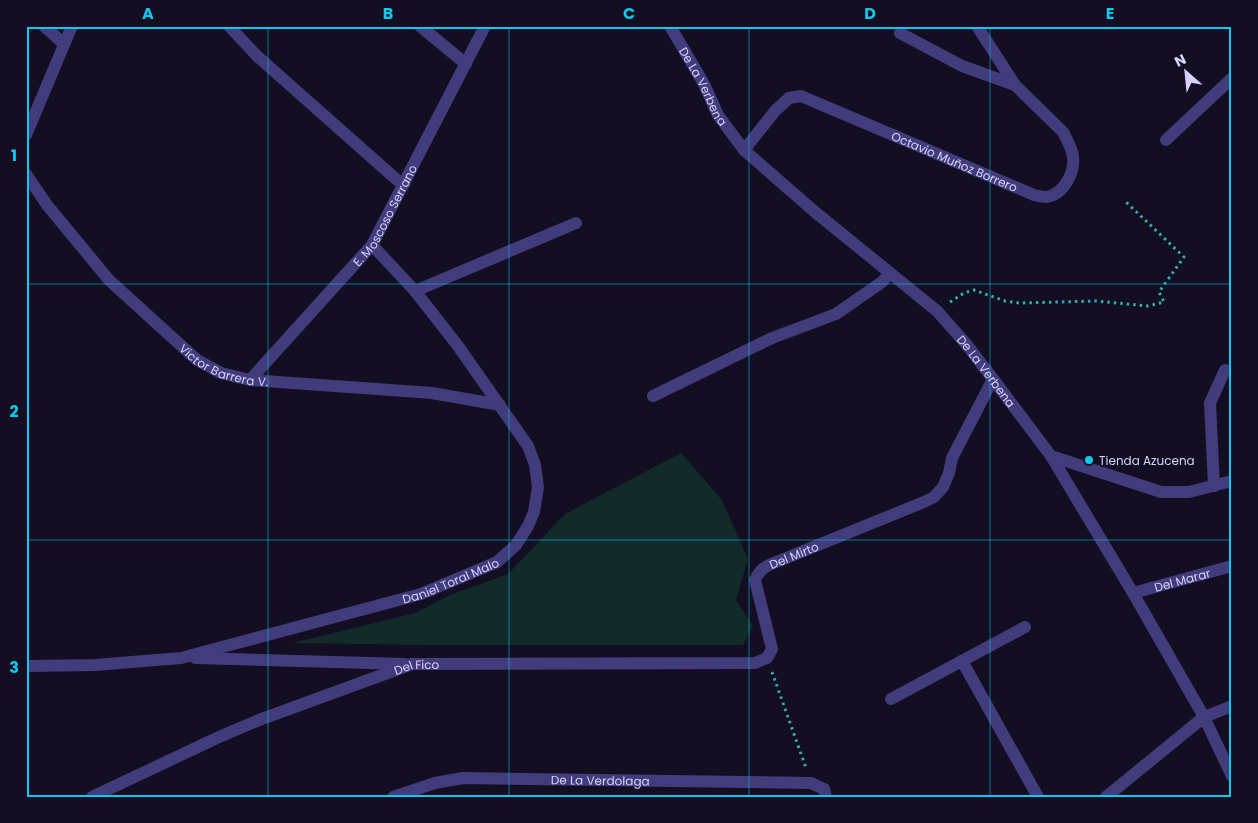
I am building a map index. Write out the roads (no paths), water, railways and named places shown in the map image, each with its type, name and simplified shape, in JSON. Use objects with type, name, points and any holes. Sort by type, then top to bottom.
[{"type":"street","points":[[44,26],[64,44]]},
{"type":"street","points":[[26,135],[72,26]]},
{"type":"street","points":[[229,26],[264,62],[397,180],[404,183]]},
{"type":"street","points":[[420,26],[466,64]]},
{"type":"street","name":"E. Moscoso Serrano","points":[[250,380],[372,246],[485,26]]},
{"type":"street","name":"De La Verbena","points":[[670,26],[704,84],[718,114],[744,150],[815,212],[937,311],[967,345],[993,379],[1050,456],[1204,717],[1232,776]]},
{"type":"street","name":"Octavio Muñoz Borrero","points":[[744,150],[789,98],[801,96],[1034,195],[1048,197],[1059,191],[1068,180],[1073,168],[1074,158],[1071,148],[1063,132],[1015,85],[977,26]]},
{"type":"street","name":"Octavio Muñoz Borrero","points":[[900,33],[962,66],[1015,85]]},
{"type":"street","points":[[1166,140],[1232,78]]},
{"type":"street","name":"Victor Barrera V.","points":[[26,174],[47,205],[109,280],[197,360],[222,372],[250,380],[432,393],[500,405]]},
{"type":"street","points":[[415,291],[576,222]]},
{"type":"street","name":"Daniel Toral Malo","points":[[26,666],[95,665],[181,658],[421,594],[497,562],[516,544],[528,526],[534,512],[538,488],[535,465],[528,446],[464,354],[415,291],[372,246]]},
{"type":"street","points":[[653,396],[772,338],[836,314],[882,282],[890,273]]},
{"type":"street","points":[[1214,486],[1210,403],[1225,370]]},
{"type":"street","name":"Del Mirto","points":[[767,658],[772,649],[755,580],[758,574],[769,565],[924,502],[940,492],[949,474],[952,458],[993,379]]},
{"type":"street","points":[[1050,456],[1161,492],[1189,492],[1232,481]]},
{"type":"street","name":"Del Marar","points":[[1133,594],[1232,566]]},
{"type":"street","points":[[891,698],[1025,627]]},
{"type":"street","points":[[181,658],[412,664]]},
{"type":"street","name":"Del Fico","points":[[92,797],[219,737],[412,664],[755,663],[767,658]]},
{"type":"street","points":[[962,661],[1038,797]]},
{"type":"street","points":[[1106,797],[1204,717],[1232,706]]},
{"type":"street","name":"De La Verdolaga","points":[[393,797],[435,783],[464,778],[811,782],[824,789],[826,797]]},
{"type":"place","name":"Tienda Azucena","points":[[1089,460]]}]
